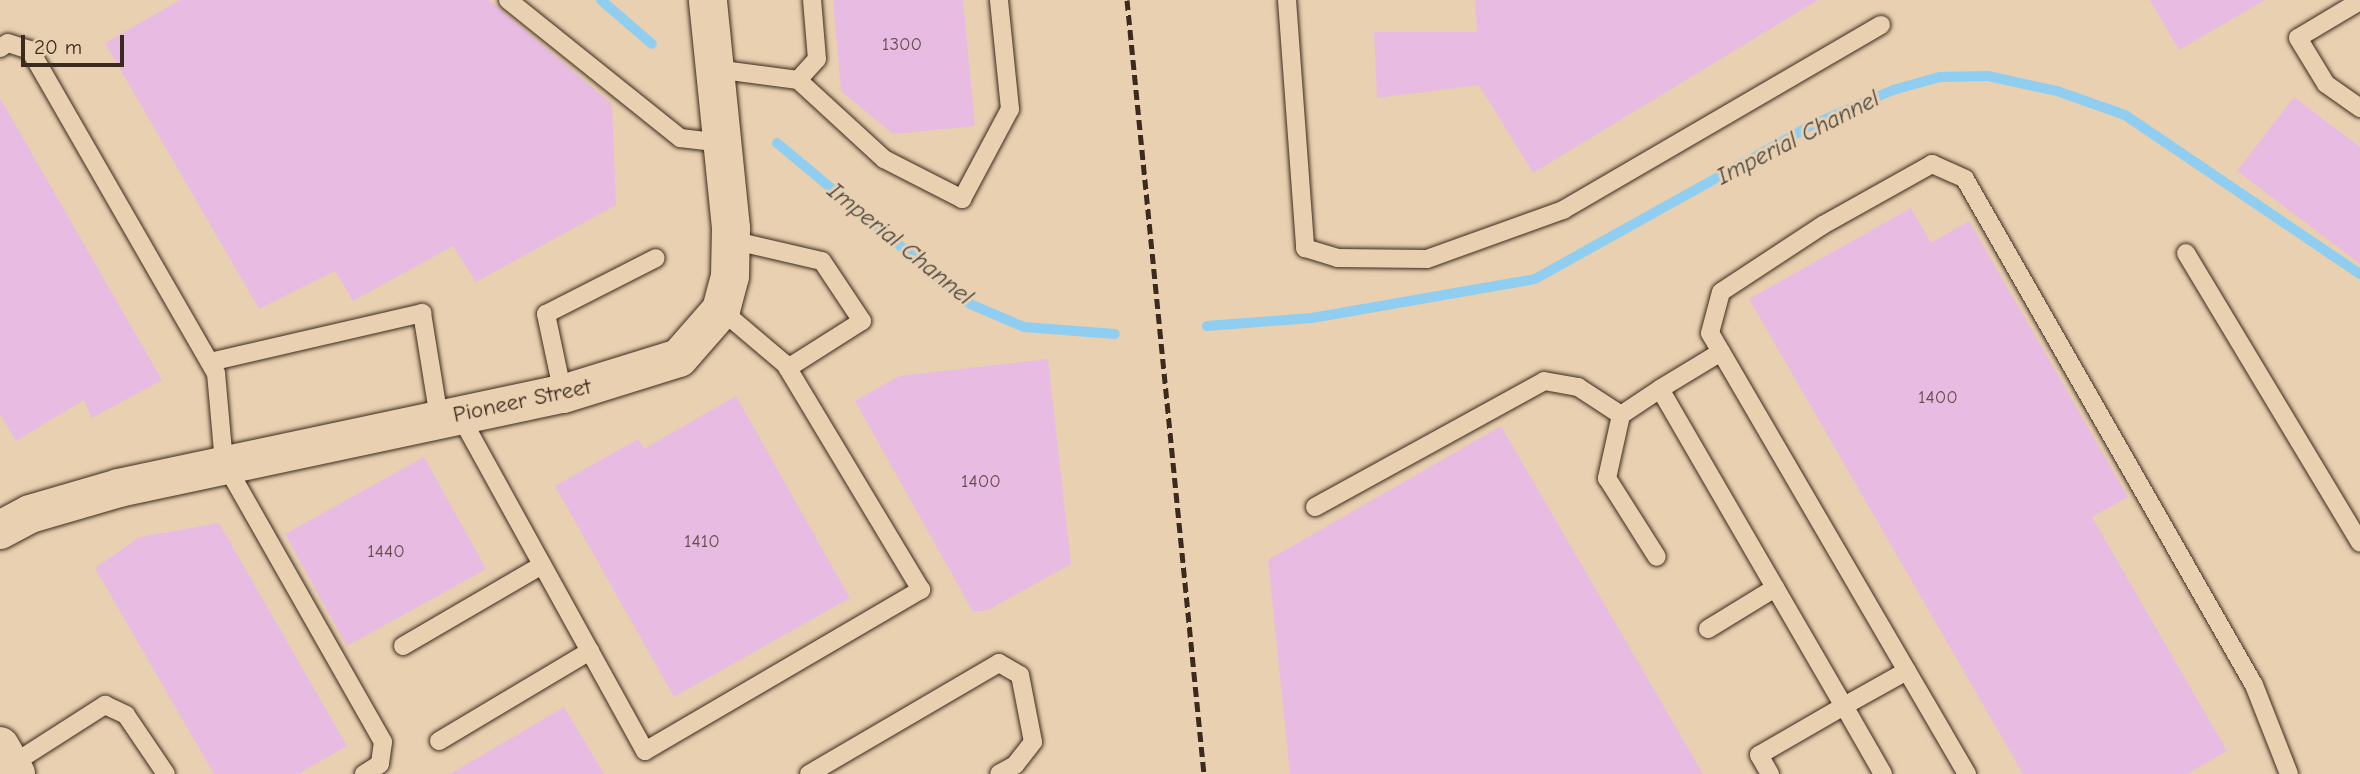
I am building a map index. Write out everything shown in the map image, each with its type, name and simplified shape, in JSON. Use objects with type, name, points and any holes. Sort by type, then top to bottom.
[{"type":"street","points":[[708,0],[731,240],[721,310]]},
{"type":"street","name":"Pioneer Street","points":[[0,530],[30,514],[224,462],[563,394],[679,358],[721,310]]},
{"type":"lane","points":[[509,0],[680,138],[723,143]]},
{"type":"lane","points":[[798,80],[817,59],[812,0]]},
{"type":"lane","points":[[715,69],[798,80],[884,159],[962,199],[1010,109],[999,0]]},
{"type":"lane","points":[[1287,0],[1305,248],[1337,258],[1427,259],[1563,209],[1881,25]]},
{"type":"lane","points":[[2360,1],[2298,38],[2326,84],[2360,108]]},
{"type":"lane","points":[[0,48],[8,43],[30,50],[216,373],[224,462],[383,742],[380,764],[364,774]]},
{"type":"lane","points":[[1967,774],[1710,333],[1721,292],[1823,225],[1932,164],[1965,180],[2254,685],[2289,774]]},
{"type":"lane","points":[[731,240],[822,261],[862,321],[788,368]]},
{"type":"lane","points":[[2186,253],[2360,543]]},
{"type":"lane","points":[[563,394],[546,314],[656,258]]},
{"type":"lane","points":[[210,362],[422,313],[449,416],[542,565],[645,751],[921,590],[788,368],[721,310]]},
{"type":"lane","points":[[1657,557],[1607,478],[1621,415],[1721,352]]},
{"type":"lane","points":[[1315,508],[1544,381],[1578,387],[1621,415]]},
{"type":"lane","points":[[1660,389],[1883,774]]},
{"type":"lane","points":[[403,646],[542,565]]},
{"type":"lane","points":[[1708,629],[1775,588]]},
{"type":"lane","points":[[439,741],[590,651]]},
{"type":"lane","points":[[808,774],[999,663],[1020,674],[1032,742],[1015,765],[999,774]]},
{"type":"lane","points":[[1770,774],[1759,755],[1907,671]]},
{"type":"lane","points":[[9,761],[105,705],[126,715],[166,774]]},
{"type":"building","points":[[180,0],[489,0],[612,104],[616,205],[476,282],[453,246],[353,301],[335,271],[259,309],[105,43]]},
{"type":"building","points":[[833,0],[963,0],[975,126],[893,134],[841,91]]},
{"type":"building","points":[[1475,0],[1818,0],[1533,173],[1479,85],[1377,98],[1374,32],[1477,32]]},
{"type":"building","points":[[2150,0],[2265,0],[2179,50]]},
{"type":"building","points":[[2294,97],[2360,147],[2360,264],[2237,171]]},
{"type":"building","points":[[0,98],[162,380],[92,418],[84,400],[16,441],[0,414]]},
{"type":"building","points":[[1911,208],[1931,243],[1969,221],[2128,497],[2092,517],[2227,751],[2187,774],[2023,774],[1749,299]]},
{"type":"building","points":[[1048,359],[1071,564],[988,610],[973,612],[855,401],[899,376]]},
{"type":"building","points":[[736,396],[850,598],[674,697],[555,486],[638,439],[644,449]]},
{"type":"building","points":[[1501,426],[1703,774],[1290,774],[1268,560]]},
{"type":"building","points":[[424,457],[486,569],[347,646],[285,534]]},
{"type":"building","points":[[219,523],[347,746],[298,774],[214,774],[95,568],[140,537]]},
{"type":"building","points":[[564,707],[604,774],[450,774]]},
{"type":"waterway","name":"Imperial Channel","points":[[601,0],[652,44]]},
{"type":"waterway","name":"Imperial Channel","points":[[1207,326],[1312,318],[1535,279],[1814,124],[1893,90],[1940,77],[1988,76],[2057,91],[2125,115],[2360,274]]},
{"type":"waterway","name":"Imperial Channel","points":[[777,143],[970,304],[1024,327],[1115,334]]},
{"type":"railway","points":[[1127,0],[1204,774]]}]
